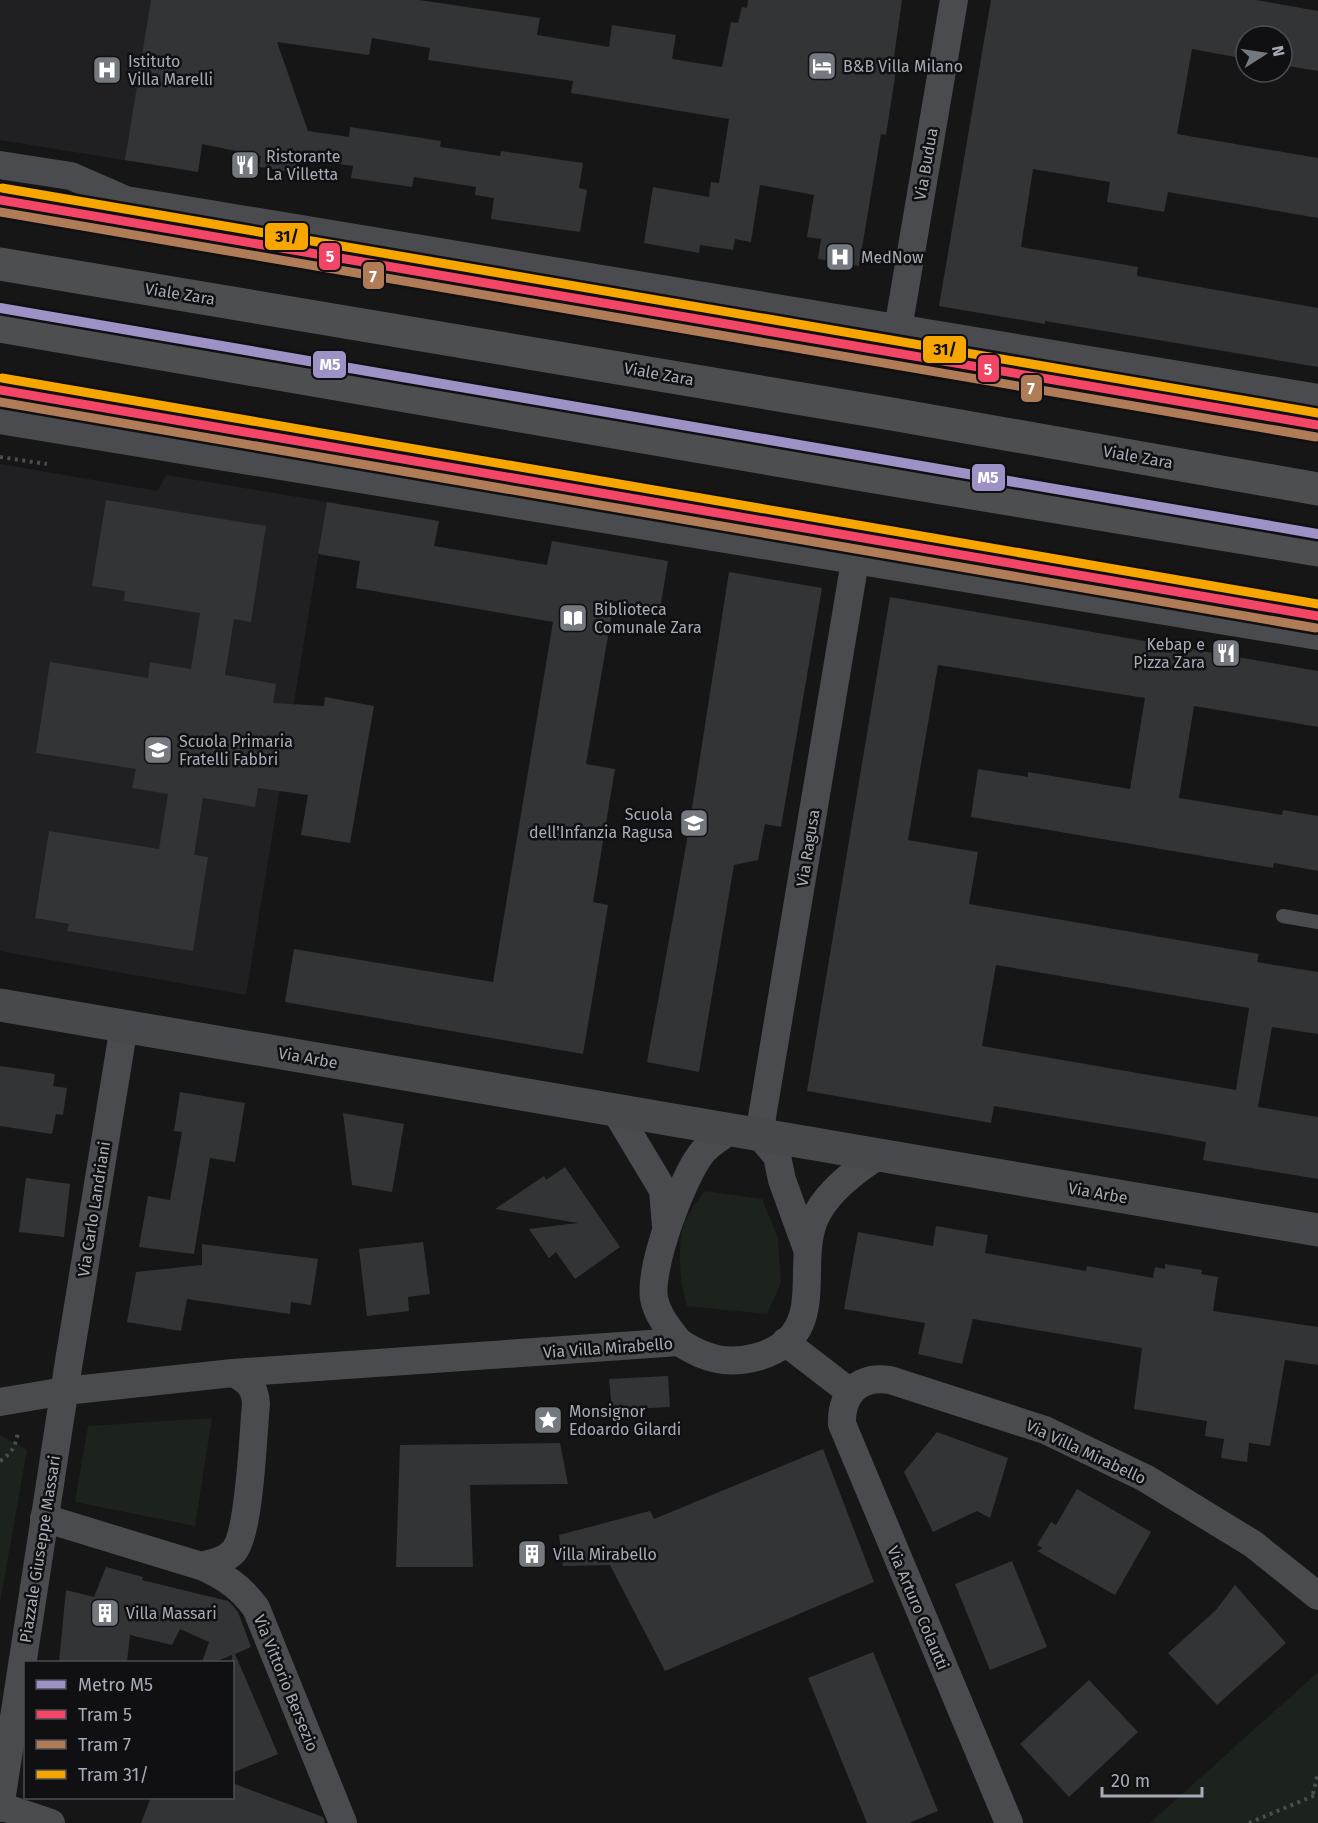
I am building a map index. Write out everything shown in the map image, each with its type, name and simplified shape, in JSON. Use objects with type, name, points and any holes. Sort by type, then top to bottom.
[{"type":"main road","name":"Viale Zara","points":[[0,264],[874,411],[1318,489]]},
{"type":"main road","points":[[0,326],[864,475],[1318,550]]},
{"type":"street","name":"Via Budua","points":[[898,329],[954,0]]},
{"type":"street","points":[[0,165],[71,176],[126,200],[1318,398]]},
{"type":"street","points":[[0,420],[1318,636]]},
{"type":"street","name":"Via Ragusa","points":[[744,1132],[855,561]]},
{"type":"street","name":"Via Arbe","points":[[0,1005],[1318,1230]]},
{"type":"street","name":"Via Carlo Landriani","points":[[65,1391],[124,1026]]},
{"type":"street","points":[[615,1110],[663,1190],[666,1230]]},
{"type":"street","points":[[679,1342],[664,1323],[654,1300],[653,1279],[666,1230],[700,1155],[744,1132],[777,1156],[807,1249]]},
{"type":"street","points":[[850,1392],[785,1342],[794,1332],[807,1307],[807,1249],[818,1211],[856,1169],[878,1155]]},
{"type":"street","name":"Via Villa Mirabello","points":[[65,1391],[233,1373],[679,1342],[697,1354],[717,1361],[741,1361],[765,1355],[785,1342]]},
{"type":"street","points":[[201,1566],[228,1557],[236,1549],[243,1526],[256,1404],[252,1386],[245,1379],[233,1373]]},
{"type":"street","name":"Via Villa Mirabello","points":[[850,1392],[868,1380],[890,1380],[1045,1430],[1145,1478],[1199,1509],[1253,1544],[1318,1596]]},
{"type":"street","points":[[0,1402],[65,1391]]},
{"type":"street","name":"Piazzale Giuseppe Massari","points":[[0,1807],[65,1391]]},
{"type":"street","name":"Via Arturo Colautti","points":[[850,1392],[842,1413],[846,1435],[1009,1823]]},
{"type":"street","name":"Via Vittorio Bersezio","points":[[44,1518],[201,1566],[234,1584],[246,1594],[256,1608],[343,1823]]},
{"type":"street","points":[[0,1807],[51,1823]]},
{"type":"lane","points":[[1283,916],[1318,922]]},
{"type":"path","points":[[0,457],[47,464]]},
{"type":"path","points":[[0,1461],[10,1453],[16,1443],[18,1427]]},
{"type":"path","points":[[1250,1823],[1316,1794],[1318,1773]]},
{"type":"shaded area","name":"Istituto Villa Marelli","points":[[0,0],[225,0],[198,172],[0,140]]},
{"type":"shaded area","name":"Scuola Primaria Fratelli Fabbri","points":[[0,464],[158,491],[166,475],[327,502],[246,995],[0,951]]},
{"type":"shaded area","points":[[705,1191],[762,1199],[778,1238],[781,1283],[767,1314],[687,1306],[680,1266],[681,1236],[692,1208]]},
{"type":"shaded area","points":[[212,1418],[195,1526],[75,1502],[88,1426]]},
{"type":"shaded area","points":[[0,1435],[27,1450],[0,1603]]},
{"type":"shaded area","points":[[1318,1672],[1318,1823],[1150,1823]]},
{"type":"building","points":[[151,0],[419,0],[540,18],[537,35],[609,47],[612,25],[676,35],[672,59],[722,67],[731,22],[738,23],[742,7],[747,8],[748,0],[902,0],[893,64],[897,64],[886,135],[881,134],[859,266],[818,259],[821,239],[807,237],[814,195],[760,185],[751,242],[735,239],[733,250],[700,245],[699,253],[644,243],[653,187],[709,197],[711,182],[719,183],[729,119],[571,93],[573,81],[428,60],[430,48],[372,38],[369,55],[277,42],[308,131],[349,137],[350,127],[441,141],[440,147],[500,156],[501,151],[583,163],[579,188],[587,190],[580,232],[491,219],[494,198],[475,195],[476,187],[414,177],[412,187],[351,178],[353,166],[299,158],[297,173],[259,167],[261,156],[202,144],[198,172],[125,160]]},
{"type":"building","points":[[991,0],[1256,0],[1318,11],[1318,71],[1294,67],[1294,24],[1234,24],[1234,57],[1192,49],[1177,134],[1318,158],[1318,218],[1168,192],[1164,212],[1107,202],[1110,182],[1033,169],[1021,247],[1138,267],[1137,276],[1318,308],[1318,367],[1045,321],[1045,324],[939,306]]},
{"type":"building","points":[[106,500],[266,526],[251,622],[234,619],[225,675],[276,684],[273,703],[324,706],[325,697],[374,706],[350,843],[301,835],[308,795],[258,788],[255,807],[203,798],[194,855],[208,857],[193,951],[67,931],[69,924],[35,918],[49,831],[159,849],[168,794],[132,788],[136,769],[36,753],[50,662],[148,678],[150,662],[191,669],[200,613],[124,601],[125,591],[92,586]]},
{"type":"building","points":[[327,502],[439,521],[434,546],[547,565],[552,541],[668,561],[660,609],[614,601],[586,764],[615,769],[593,902],[608,905],[583,1054],[285,1002],[294,949],[493,982],[553,622],[356,588],[360,561],[318,554]]},
{"type":"building","name":"Scuola dell'Infanzia Ragusa","points":[[729,572],[822,588],[781,827],[765,824],[758,860],[734,865],[699,1072],[647,1062],[687,840]]},
{"type":"building","points":[[890,597],[1318,671],[1318,727],[1194,706],[1179,798],[1282,815],[1283,810],[1318,816],[1318,871],[1274,863],[1273,868],[971,817],[978,769],[1028,777],[1028,772],[1130,789],[1145,698],[938,665],[908,840],[978,852],[969,904],[1259,954],[1257,962],[1318,972],[1318,1034],[1272,1027],[1258,1107],[1318,1117],[1318,1179],[1203,1160],[1206,1142],[1157,1133],[994,1106],[991,1123],[807,1091]],"holes":[[[996,965],[1249,1008],[1236,1090],[982,1046]]]},
{"type":"building","points":[[0,1066],[55,1074],[53,1086],[67,1088],[63,1115],[56,1114],[52,1134],[0,1126]]},
{"type":"building","points":[[180,1092],[245,1103],[235,1162],[210,1158],[194,1254],[139,1247],[148,1196],[170,1200],[182,1132],[174,1131]]},
{"type":"building","points":[[343,1113],[404,1124],[392,1192],[352,1185]]},
{"type":"building","points":[[565,1167],[620,1247],[575,1279],[556,1252],[549,1258],[529,1229],[578,1223],[495,1209],[544,1176],[546,1180]]},
{"type":"building","points":[[26,1178],[70,1184],[64,1237],[19,1232]]},
{"type":"building","points":[[936,1226],[988,1235],[985,1253],[1086,1271],[1087,1266],[1153,1278],[1155,1267],[1165,1269],[1165,1264],[1202,1270],[1201,1274],[1218,1277],[1213,1311],[1318,1327],[1318,1365],[1285,1360],[1270,1446],[1249,1443],[1247,1462],[1221,1458],[1224,1439],[1205,1436],[1207,1421],[1134,1409],[1142,1348],[973,1319],[962,1364],[918,1354],[925,1323],[844,1309],[858,1232],[933,1246]]},
{"type":"building","points":[[423,1242],[430,1294],[408,1297],[409,1311],[367,1316],[359,1249]]},
{"type":"building","points":[[202,1244],[318,1259],[311,1305],[291,1302],[290,1314],[187,1299],[181,1331],[127,1322],[136,1272],[202,1265]]},
{"type":"building","points":[[668,1376],[670,1407],[612,1410],[609,1379]]},
{"type":"building","points":[[937,1432],[1008,1458],[990,1518],[977,1511],[933,1532],[904,1472]]},
{"type":"building","points":[[560,1443],[568,1484],[470,1485],[473,1567],[396,1567],[400,1445]]},
{"type":"building","name":"Villa Mirabello","points":[[823,1449],[874,1582],[665,1671],[610,1565],[563,1566],[559,1535],[650,1511],[654,1519]]},
{"type":"building","points":[[1077,1489],[1151,1532],[1115,1595],[1037,1551],[1043,1548],[1037,1545],[1051,1522],[1056,1525]]},
{"type":"building","points":[[1012,1561],[1047,1647],[990,1670],[955,1584]]},
{"type":"building","points":[[106,1567],[143,1577],[142,1580],[228,1601],[238,1612],[251,1647],[235,1654],[278,1754],[234,1772],[234,1661],[232,1661],[232,1655],[217,1661],[202,1661],[209,1642],[180,1629],[172,1645],[130,1635],[127,1661],[59,1661],[66,1590],[94,1597]]},
{"type":"building","points":[[1235,1585],[1286,1643],[1217,1705],[1168,1653],[1216,1610]]},
{"type":"building","points":[[873,1652],[938,1811],[909,1823],[867,1823],[808,1678]]},
{"type":"building","points":[[1089,1680],[1138,1732],[1069,1797],[1020,1744]]},
{"type":"building","points":[[234,1784],[323,1817],[325,1823],[141,1823],[150,1799],[234,1799]]},
{"type":"metro line","name":"M5","points":[[0,308],[1318,534]]},
{"type":"tram line","name":"31/","points":[[2,188],[1318,413]]},
{"type":"tram line","name":"5","points":[[0,200],[1318,425]]},
{"type":"tram line","name":"7","points":[[0,212],[1316,437]]},
{"type":"tram line","name":"31/","points":[[2,378],[1318,604]]},
{"type":"tram line","name":"5","points":[[0,390],[1318,616]]},
{"type":"tram line","name":"7","points":[[0,402],[1316,628]]},
{"type":"place","name":"B&B Villa Milano","points":[[822,66]]},
{"type":"place","name":"Istituto Villa Marelli","points":[[107,70]]},
{"type":"place","name":"Ristorante La Villetta","points":[[245,165]]},
{"type":"place","name":"MedNow","points":[[840,257]]},
{"type":"place","name":"Biblioteca Comunale Zara","points":[[573,618]]},
{"type":"place","name":"Kebap e Pizza Zara","points":[[1226,653]]},
{"type":"place","name":"Scuola Primaria Fratelli Fabbri","points":[[158,750]]},
{"type":"place","name":"Scuola dell'Infanzia Ragusa","points":[[694,823]]},
{"type":"place","name":"Monsignor Edoardo Gilardi","points":[[548,1420]]},
{"type":"place","name":"Villa Mirabello","points":[[532,1554]]},
{"type":"place","name":"Villa Massari","points":[[105,1613]]}]
